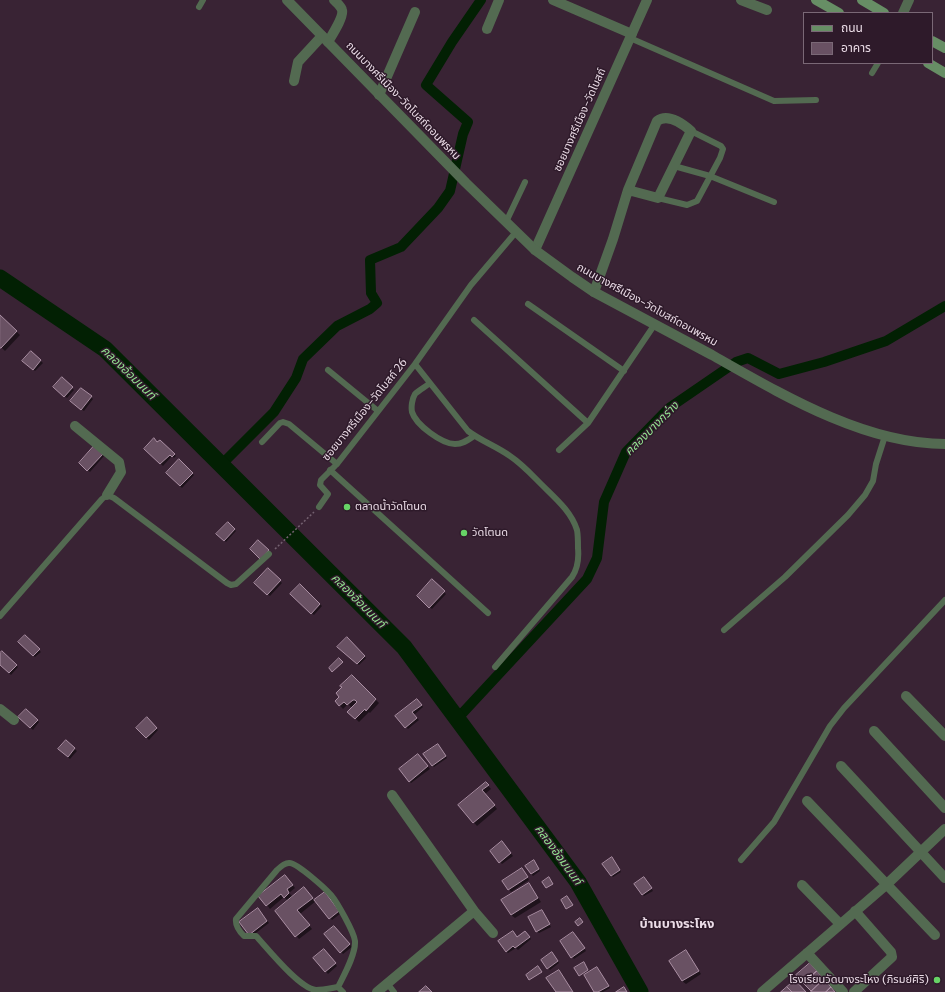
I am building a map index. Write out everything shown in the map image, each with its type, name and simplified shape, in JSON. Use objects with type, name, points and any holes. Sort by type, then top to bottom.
[{"type":"main road","points":[[816,0],[837,12]]},
{"type":"main road","points":[[862,0],[882,12]]},
{"type":"main road","points":[[933,42],[945,48]]},
{"type":"main road","points":[[930,64],[945,73]]},
{"type":"street","name":"ถนนบางศรีเมือง-วัดโบสถ์ดอนพรหม","points":[[287,0],[446,163],[516,232],[535,250],[594,292],[655,324],[742,373],[806,406],[884,436],[906,441],[945,444]]},
{"type":"street","points":[[294,81],[298,62],[325,39],[342,16],[340,5],[334,0]]},
{"type":"street","points":[[487,30],[500,0]]},
{"type":"street","points":[[553,0],[631,36]]},
{"type":"street","name":"ซอยบางศรีเมือง-วัดโบสถ์","points":[[535,250],[647,0]]},
{"type":"street","points":[[741,0],[767,10]]},
{"type":"street","points":[[903,12],[909,0]]},
{"type":"street","points":[[379,95],[415,12]]},
{"type":"street","points":[[594,292],[613,239],[628,190],[659,119],[666,118],[675,120],[691,131],[658,198],[628,190]]},
{"type":"street","points":[[75,426],[119,462],[121,472],[108,495]]},
{"type":"street","points":[[906,696],[945,736]]},
{"type":"street","points":[[0,709],[14,720]]},
{"type":"street","points":[[874,731],[945,808]]},
{"type":"street","points":[[841,766],[945,878]]},
{"type":"street","points":[[392,795],[474,911],[493,933]]},
{"type":"street","points":[[806,801],[934,935]]},
{"type":"street","points":[[762,992],[886,885],[945,829]]},
{"type":"street","points":[[802,885],[840,924]]},
{"type":"street","points":[[377,992],[474,911]]},
{"type":"street","points":[[854,992],[892,956],[891,952],[855,911]]},
{"type":"street","points":[[807,953],[843,992]]},
{"type":"lane","points":[[199,7],[203,0]]},
{"type":"lane","points":[[631,36],[774,101],[816,100]]},
{"type":"lane","points":[[872,73],[877,64]]},
{"type":"lane","points":[[658,198],[687,204],[692,204],[697,201],[720,158],[723,149],[718,144],[691,131]]},
{"type":"lane","points":[[674,166],[710,176],[774,202]]},
{"type":"lane","points":[[506,222],[525,182]]},
{"type":"lane","name":"ซอยบางศรีเมือง-วัดโบสถ์ 26","points":[[488,613],[330,470],[337,464],[415,364],[471,285],[516,232]]},
{"type":"lane","points":[[528,304],[624,371]]},
{"type":"lane","points":[[474,320],[588,423]]},
{"type":"lane","points":[[559,450],[588,423],[655,324]]},
{"type":"lane","points":[[415,364],[468,431],[474,436],[494,445],[525,468],[562,505],[571,517],[577,530],[578,553],[576,571],[495,667]]},
{"type":"lane","points":[[328,370],[378,411]]},
{"type":"lane","points":[[430,384],[415,395],[412,413],[417,420],[431,433],[445,442],[455,444],[464,443],[474,436]]},
{"type":"lane","points":[[262,442],[280,423],[283,422],[289,424],[337,464]]},
{"type":"lane","points":[[724,630],[785,577],[848,515],[865,495],[873,481],[884,436]]},
{"type":"lane","points":[[319,507],[328,494],[320,483],[330,470]]},
{"type":"lane","points":[[0,616],[102,499],[108,495],[231,585],[236,584],[269,554]]},
{"type":"lane","points":[[741,860],[774,822],[830,726],[844,708],[918,627],[945,600]]},
{"type":"lane","points":[[290,863],[298,867],[320,884],[332,895],[341,910],[355,941],[354,950],[341,990],[316,990],[309,987],[294,977],[256,936],[244,936],[237,927],[236,918],[277,870],[284,864],[290,863]]},
{"type":"lane","points":[[387,984],[394,992]]},
{"type":"path","points":[[269,554],[319,507]]},
{"type":"building","points":[[0,315],[17,331],[1,348],[0,348]]},
{"type":"building","points":[[31,351],[41,360],[33,370],[22,361]]},
{"type":"building","points":[[62,377],[73,387],[64,397],[53,387]]},
{"type":"building","points":[[81,388],[92,396],[81,410],[70,401]]},
{"type":"building","points":[[154,438],[157,442],[160,440],[175,454],[172,457],[170,455],[160,464],[144,449]]},
{"type":"building","points":[[94,446],[103,454],[87,471],[79,463]]},
{"type":"building","points":[[179,459],[193,473],[180,486],[166,473]]},
{"type":"building","points":[[228,522],[235,529],[224,541],[216,534]]},
{"type":"building","points":[[258,540],[269,550],[261,560],[250,549]]},
{"type":"building","points":[[268,568],[281,580],[267,595],[254,583]]},
{"type":"building","points":[[432,579],[445,591],[429,608],[417,596]]},
{"type":"building","points":[[300,584],[320,604],[311,614],[290,594]]},
{"type":"building","points":[[25,635],[40,649],[33,656],[18,642]]},
{"type":"building","points":[[347,637],[365,656],[357,664],[337,647]]},
{"type":"building","points":[[2,651],[17,665],[9,673],[0,665],[0,653]]},
{"type":"building","points":[[339,658],[343,662],[332,672],[329,668]]},
{"type":"building","points":[[352,675],[376,699],[366,711],[365,709],[355,719],[347,712],[357,702],[355,700],[347,705],[344,702],[339,706],[335,701],[339,697],[336,693],[342,687],[340,686]]},
{"type":"building","points":[[417,699],[422,705],[412,712],[417,718],[405,728],[395,716]]},
{"type":"building","points":[[26,709],[38,720],[30,728],[18,717]]},
{"type":"building","points":[[147,717],[157,728],[146,738],[136,728]]},
{"type":"building","points":[[66,740],[75,748],[68,757],[58,749]]},
{"type":"building","points":[[438,744],[446,756],[432,766],[423,754]]},
{"type":"building","points":[[418,754],[428,766],[409,782],[399,769]]},
{"type":"building","points":[[486,782],[489,785],[482,790],[495,805],[473,823],[458,805]]},
{"type":"building","points":[[502,841],[511,853],[499,863],[490,851]]},
{"type":"building","points":[[612,857],[620,870],[611,876],[602,864]]},
{"type":"building","points":[[534,860],[539,869],[531,874],[525,866]]},
{"type":"building","points":[[522,868],[528,877],[508,890],[502,881]]},
{"type":"building","points":[[285,875],[293,885],[287,889],[289,893],[284,898],[281,894],[266,906],[258,896]]},
{"type":"building","points":[[549,877],[553,884],[546,888],[542,882]]},
{"type":"building","points":[[644,877],[652,888],[642,895],[634,884]]},
{"type":"building","points":[[529,883],[538,898],[511,915],[501,900]]},
{"type":"building","points":[[304,887],[313,898],[297,910],[310,925],[295,937],[275,911]]},
{"type":"building","points":[[325,892],[339,911],[329,919],[314,900]]},
{"type":"building","points":[[567,896],[573,905],[566,909],[561,900]]},
{"type":"building","points":[[258,908],[267,921],[249,935],[239,922]]},
{"type":"building","points":[[542,910],[550,924],[536,932],[528,917]]},
{"type":"building","points":[[580,918],[583,922],[578,926],[575,922]]},
{"type":"building","points":[[334,926],[350,944],[340,953],[324,934]]},
{"type":"building","points":[[513,931],[517,937],[525,931],[530,937],[515,948],[513,946],[506,952],[498,941]]},
{"type":"building","points":[[573,932],[585,948],[571,958],[560,941]]},
{"type":"building","points":[[324,949],[336,963],[325,972],[313,958]]},
{"type":"building","points":[[686,950],[699,971],[682,981],[669,961]]},
{"type":"building","points":[[552,952],[558,961],[547,969],[541,960]]},
{"type":"building","points":[[584,962],[588,970],[579,976],[574,968]]},
{"type":"building","points":[[810,963],[817,971],[803,983],[796,975]]},
{"type":"building","points":[[538,966],[542,972],[529,980],[526,975]]},
{"type":"building","points":[[597,967],[609,986],[598,992],[594,992],[584,975]]},
{"type":"building","points":[[559,970],[573,992],[556,992],[546,978]]},
{"type":"building","points":[[817,971],[824,979],[811,991],[803,983]]},
{"type":"building","points":[[824,979],[831,987],[826,992],[811,992]]},
{"type":"building","points":[[795,980],[806,992],[792,992],[787,987]]},
{"type":"building","points":[[426,986],[432,992],[419,992]]},
{"type":"building","points":[[624,987],[627,992],[616,992]]},
{"type":"building","points":[[787,987],[792,992],[781,992]]},
{"type":"building","points":[[831,987],[835,992],[826,992]]},
{"type":"waterway","points":[[221,465],[274,412],[296,378],[303,359],[337,326],[370,309],[377,303],[371,293],[370,260],[401,247],[438,208],[450,191],[463,134],[468,122],[426,85],[452,42],[481,0]]},
{"type":"waterway","name":"คลองอ้อมนนท์","points":[[0,278],[105,349],[404,647],[578,882],[640,992]]},
{"type":"waterway","name":"คลองบางกร่าง","points":[[457,719],[587,579],[597,558],[604,502],[626,452],[669,408],[736,362],[748,358],[779,374],[824,362],[886,341],[945,306]]},
{"type":"place","name":"ตลาดน้ำวัดโตนด","points":[[347,507]]},
{"type":"place","name":"วัดโตนด","points":[[464,533]]},
{"type":"place","name":"โรงเรียนวัดบางระโหง (ภิรมย์ศิริ)","points":[[937,980]]},
{"type":"district","name":"บ้านบางระโหง","points":[[677,924]]}]
